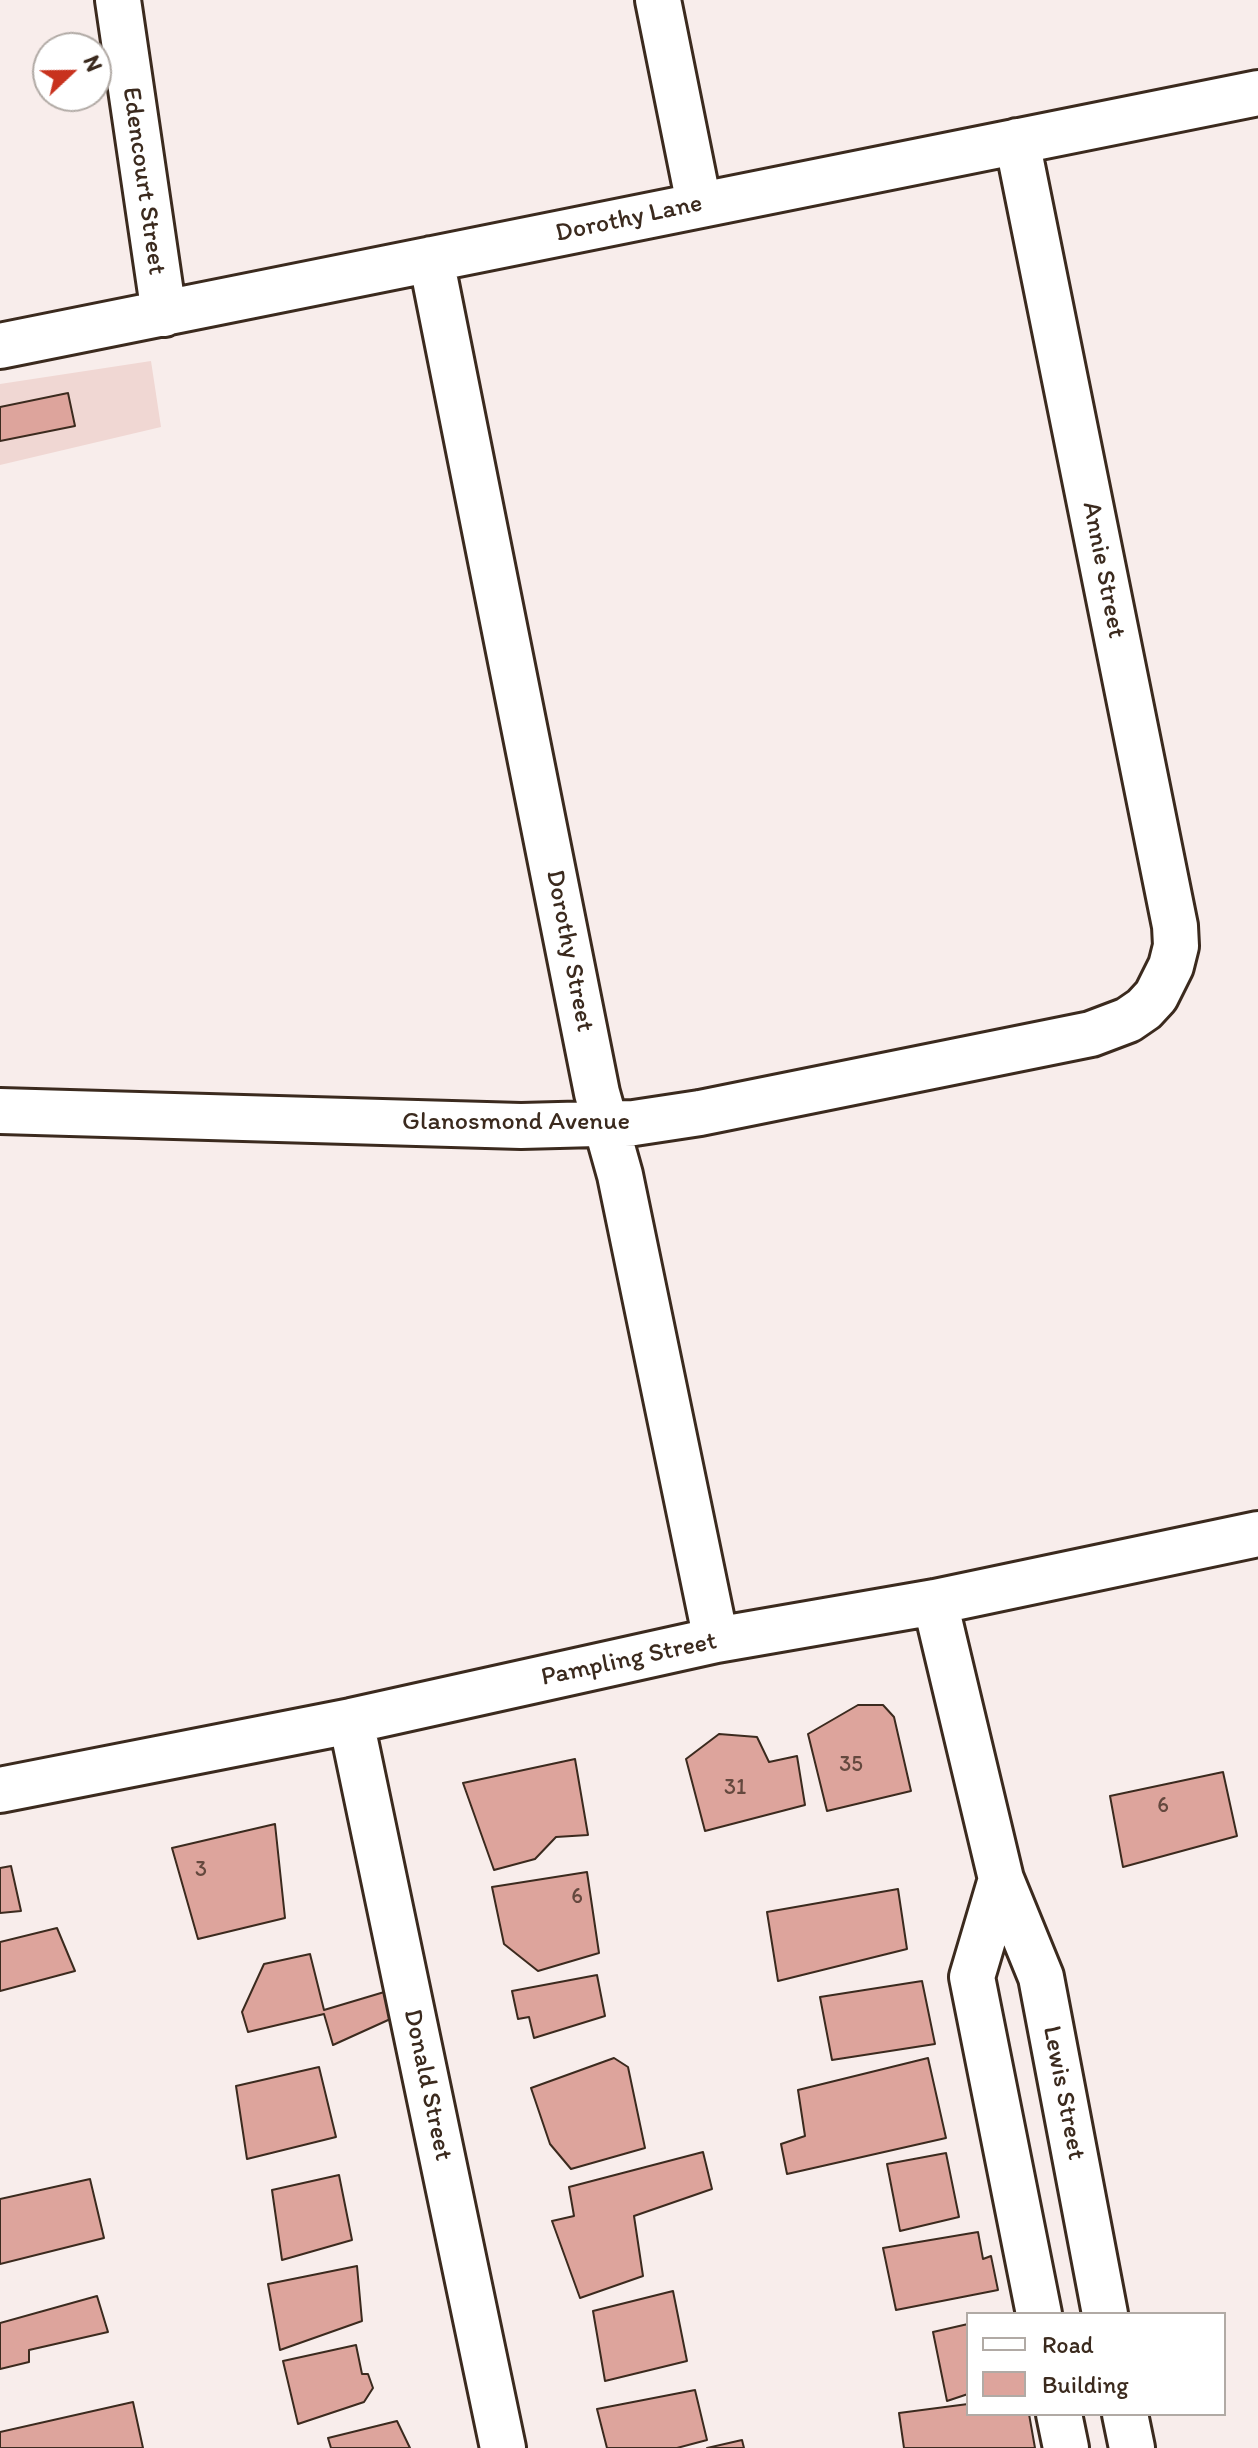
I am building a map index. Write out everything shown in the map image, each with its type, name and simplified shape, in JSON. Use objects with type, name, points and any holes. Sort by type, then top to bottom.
[{"type":"street","name":"Edencourt Street","points":[[118,0],[150,238],[164,314]]},
{"type":"street","points":[[658,0],[699,204]]},
{"type":"street","name":"Dorothy Lane","points":[[0,346],[1258,93]]},
{"type":"street","name":"Annie Street","points":[[1017,141],[1175,926],[1176,946],[1171,966],[1156,996]]},
{"type":"street","name":"Dorothy Street","points":[[431,259],[597,1093],[620,1175],[716,1640]]},
{"type":"street","name":"Glanosmond Avenue","points":[[0,1111],[521,1126],[606,1124],[700,1113],[1091,1034],[1128,1020],[1156,996]]},
{"type":"street","name":"Pampling Street","points":[[0,1790],[351,1721],[716,1640],[935,1602],[1258,1534]]},
{"type":"street","name":"Lewis Street","points":[[935,1602],[1001,1879],[1041,1977],[1105,2312]]},
{"type":"street","name":"Donald Street","points":[[351,1721],[503,2448]]},
{"type":"street","name":"Lewis Street","points":[[1001,1879],[972,1977],[1039,2312]]},
{"type":"street","points":[[1059,2416],[1066,2448]]},
{"type":"street","points":[[1125,2416],[1132,2448]]},
{"type":"shaded area","points":[[151,361],[161,427],[0,465],[0,384]]},
{"type":"building","points":[[68,393],[75,426],[0,441],[0,407]]},
{"type":"building","points":[[858,1705],[883,1705],[894,1717],[911,1791],[827,1811],[808,1734]]},
{"type":"building","points":[[719,1734],[757,1737],[769,1762],[797,1756],[805,1805],[705,1831],[686,1759]]},
{"type":"building","points":[[575,1759],[588,1835],[556,1837],[535,1859],[494,1870],[463,1783]]},
{"type":"building","points":[[1223,1772],[1237,1836],[1123,1867],[1110,1796]]},
{"type":"building","points":[[275,1824],[285,1918],[198,1939],[172,1848]]},
{"type":"building","points":[[11,1866],[21,1911],[0,1913],[0,1868]]},
{"type":"building","points":[[587,1872],[599,1953],[538,1971],[504,1944],[492,1887]]},
{"type":"building","points":[[898,1889],[907,1949],[778,1981],[767,1912]]},
{"type":"building","points":[[57,1928],[75,1971],[0,1991],[0,1942]]},
{"type":"building","points":[[310,1954],[324,2010],[391,1990],[397,2016],[333,2045],[324,2014],[248,2032],[242,2012],[264,1964]]},
{"type":"building","points":[[597,1975],[605,2016],[534,2038],[529,2017],[518,2019],[512,1991]]},
{"type":"building","points":[[922,1981],[935,2044],[832,2060],[820,1997]]},
{"type":"building","points":[[614,2058],[628,2067],[645,2148],[571,2169],[550,2144],[531,2088]]},
{"type":"building","points":[[928,2058],[946,2138],[787,2174],[781,2144],[805,2136],[798,2090]]},
{"type":"building","points":[[319,2067],[336,2137],[247,2159],[236,2086]]},
{"type":"building","points":[[703,2152],[712,2189],[634,2216],[643,2276],[580,2298],[552,2221],[574,2216],[569,2187]]},
{"type":"building","points":[[946,2153],[959,2217],[900,2231],[887,2164]]},
{"type":"building","points":[[339,2175],[352,2240],[282,2260],[272,2190]]},
{"type":"building","points":[[90,2179],[104,2238],[0,2264],[0,2199]]},
{"type":"building","points":[[978,2232],[983,2259],[991,2256],[998,2290],[896,2310],[883,2248]]},
{"type":"building","points":[[357,2266],[362,2321],[280,2350],[268,2284]]},
{"type":"building","points":[[673,2291],[687,2361],[605,2381],[593,2311]]},
{"type":"building","points":[[97,2296],[108,2332],[29,2350],[29,2362],[0,2369],[0,2323]]},
{"type":"building","points":[[966,2324],[966,2395],[947,2401],[933,2332]]},
{"type":"building","points":[[356,2345],[362,2374],[368,2374],[373,2388],[364,2402],[298,2424],[283,2361]]},
{"type":"building","points":[[695,2390],[707,2440],[677,2448],[607,2448],[597,2409]]},
{"type":"building","points":[[133,2402],[143,2448],[0,2448],[0,2432]]},
{"type":"building","points":[[966,2404],[966,2416],[1029,2416],[1035,2448],[904,2448],[899,2413]]},
{"type":"building","points":[[397,2421],[410,2448],[331,2448],[328,2438]]},
{"type":"building","points":[[742,2440],[744,2448],[707,2448]]}]
